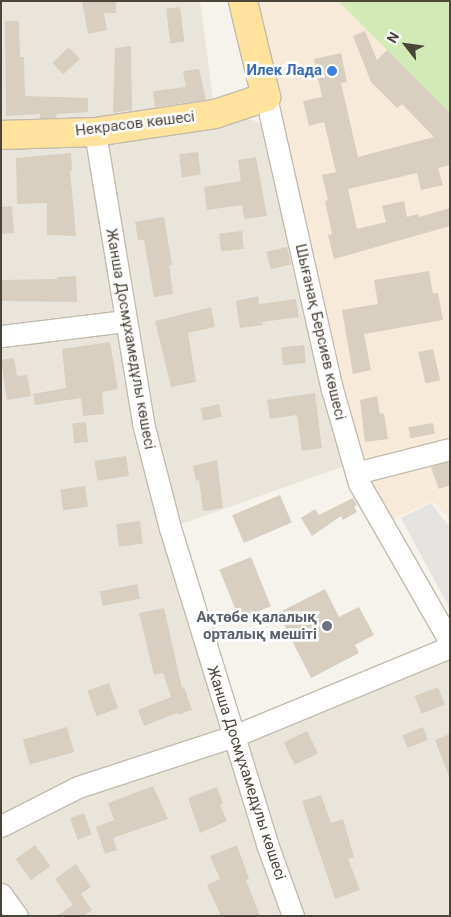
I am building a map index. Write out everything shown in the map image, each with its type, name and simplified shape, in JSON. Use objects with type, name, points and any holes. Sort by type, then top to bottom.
[{"type":"main road","name":"Шығанақ Берсиев көшесі","points":[[243,1],[266,97]]},
{"type":"main road","name":"Некрасов көшесі","points":[[1,134],[95,132],[215,114],[266,97]]},
{"type":"street","name":"Шығанақ Берсиев көшесі","points":[[266,97],[332,389],[356,473],[368,499],[450,642]]},
{"type":"street","name":"Жанша Досмұхамедұлы көшесі","points":[[95,132],[142,423],[170,528],[267,844],[293,916]]},
{"type":"street","points":[[1,336],[125,321]]},
{"type":"street","points":[[356,473],[450,449]]},
{"type":"street","points":[[1,826],[78,787],[234,736],[450,646]]},
{"type":"street","points":[[1,894],[16,916]]},
{"type":"shaded area","points":[[1,1],[200,1],[215,114],[240,116],[255,121],[274,133],[353,463],[170,528],[234,736],[450,647],[450,916],[17,916],[1,906]]},
{"type":"shaded area","points":[[243,1],[338,1],[450,113],[450,519],[432,501],[382,524],[356,473]]},
{"type":"shaded area","points":[[431,503],[450,528],[450,609],[401,518]]},
{"type":"green space","points":[[338,1],[450,1],[450,113]]},
{"type":"building","points":[[82,1],[116,1],[116,13],[104,13],[107,30],[88,34]]},
{"type":"building","points":[[180,7],[184,42],[170,43],[166,9]]},
{"type":"building","points":[[5,21],[19,21],[20,57],[24,57],[25,96],[88,98],[88,112],[57,114],[56,118],[40,118],[40,114],[6,116]]},
{"type":"building","points":[[365,31],[377,60],[387,50],[450,113],[450,165],[438,168],[443,185],[421,190],[417,173],[348,189],[357,229],[386,222],[382,206],[404,201],[407,217],[418,214],[419,217],[450,208],[450,226],[334,259],[328,235],[332,234],[325,201],[328,200],[322,175],[336,172],[324,122],[309,126],[303,101],[322,97],[314,59],[341,53],[347,82],[341,83],[358,157],[434,137],[402,104],[397,108],[371,82],[353,36]]},
{"type":"building","points":[[131,46],[132,110],[113,113],[115,48]]},
{"type":"building","points":[[69,47],[80,59],[63,74],[52,63]]},
{"type":"building","points":[[199,69],[206,100],[155,107],[153,91],[186,87],[183,71]]},
{"type":"building","points":[[198,152],[201,175],[182,177],[179,154]]},
{"type":"building","points":[[71,153],[72,171],[70,171],[76,236],[47,235],[47,203],[17,204],[16,158]]},
{"type":"building","points":[[256,157],[267,216],[244,219],[242,205],[207,210],[204,187],[241,181],[238,160]]},
{"type":"building","points":[[12,206],[14,233],[1,234],[1,207]]},
{"type":"building","points":[[164,217],[172,265],[169,265],[173,294],[154,297],[144,240],[138,240],[135,222]]},
{"type":"building","points":[[242,231],[244,249],[221,251],[219,233]]},
{"type":"building","points":[[287,247],[291,265],[271,269],[267,252]]},
{"type":"building","points":[[429,271],[433,294],[438,293],[443,320],[364,334],[371,370],[353,374],[342,310],[378,304],[374,280]]},
{"type":"building","points":[[76,276],[77,302],[1,301],[1,280],[57,279],[57,277]]},
{"type":"building","points":[[258,296],[259,304],[296,299],[299,317],[262,322],[263,325],[240,328],[236,301]]},
{"type":"building","points":[[211,307],[215,327],[188,333],[196,382],[171,387],[155,321]]},
{"type":"building","points":[[110,342],[118,389],[102,392],[104,414],[83,416],[81,398],[35,405],[33,394],[66,388],[62,349]]},
{"type":"building","points":[[304,345],[306,363],[283,365],[281,347]]},
{"type":"building","points":[[433,349],[440,380],[426,384],[418,352]]},
{"type":"building","points":[[14,358],[17,376],[27,375],[31,396],[7,400],[1,360]]},
{"type":"building","points":[[315,393],[322,448],[302,451],[297,415],[270,419],[267,400]]},
{"type":"building","points":[[377,396],[380,414],[384,413],[388,439],[365,442],[360,400]]},
{"type":"building","points":[[219,404],[222,417],[203,421],[200,408]]},
{"type":"building","points":[[86,422],[88,442],[74,443],[72,423]]},
{"type":"building","points":[[433,423],[435,434],[410,438],[408,427]]},
{"type":"building","points":[[126,456],[129,476],[98,481],[94,461]]},
{"type":"building","points":[[217,460],[223,508],[203,511],[199,480],[196,481],[193,466]]},
{"type":"building","points":[[450,462],[450,485],[439,489],[431,467]]},
{"type":"building","points":[[85,486],[88,507],[63,510],[60,489]]},
{"type":"building","points":[[280,495],[292,523],[244,543],[232,515]]},
{"type":"building","points":[[353,498],[357,505],[354,507],[357,512],[343,520],[341,516],[312,536],[301,518],[315,509],[319,515]]},
{"type":"building","points":[[140,521],[143,544],[119,547],[116,524]]},
{"type":"building","points":[[251,557],[271,606],[239,619],[219,570]]},
{"type":"building","points":[[137,584],[140,599],[103,606],[100,591]]},
{"type":"building","name":"Ақтөбе қалалық орталық мешіті","points":[[325,589],[339,617],[359,607],[374,635],[355,645],[359,653],[311,678],[278,613]]},
{"type":"building","points":[[164,608],[182,688],[184,687],[192,710],[178,715],[177,713],[144,726],[138,710],[171,697],[163,673],[154,675],[139,613]]},
{"type":"building","points":[[109,683],[118,708],[97,716],[87,691]]},
{"type":"building","points":[[438,687],[445,705],[421,714],[415,696]]},
{"type":"building","points":[[67,727],[74,752],[30,765],[23,740]]},
{"type":"building","points":[[423,727],[428,740],[407,748],[402,735]]},
{"type":"building","points":[[307,731],[318,753],[295,765],[284,742]]},
{"type":"building","points":[[450,734],[450,776],[449,776],[435,740]]},
{"type":"building","points":[[153,786],[168,819],[113,838],[117,850],[105,854],[96,827],[114,820],[108,803]]},
{"type":"building","points":[[217,787],[223,803],[220,805],[227,821],[200,833],[188,798]]},
{"type":"building","points":[[321,795],[331,823],[343,819],[354,857],[348,859],[360,890],[335,899],[302,801]]},
{"type":"building","points":[[84,813],[92,835],[78,840],[70,818]]},
{"type":"building","points":[[35,845],[50,866],[31,880],[16,859]]},
{"type":"building","points":[[237,845],[249,879],[246,880],[260,916],[221,916],[207,885],[220,879],[210,856]]},
{"type":"building","points":[[76,864],[91,887],[81,894],[92,910],[84,916],[57,916],[73,905],[55,879]]},
{"type":"place","name":"Илек Лада","points":[[332,71]]},
{"type":"place","name":"Ақтөбе қалалық орталық мешіті","points":[[327,626]]}]
